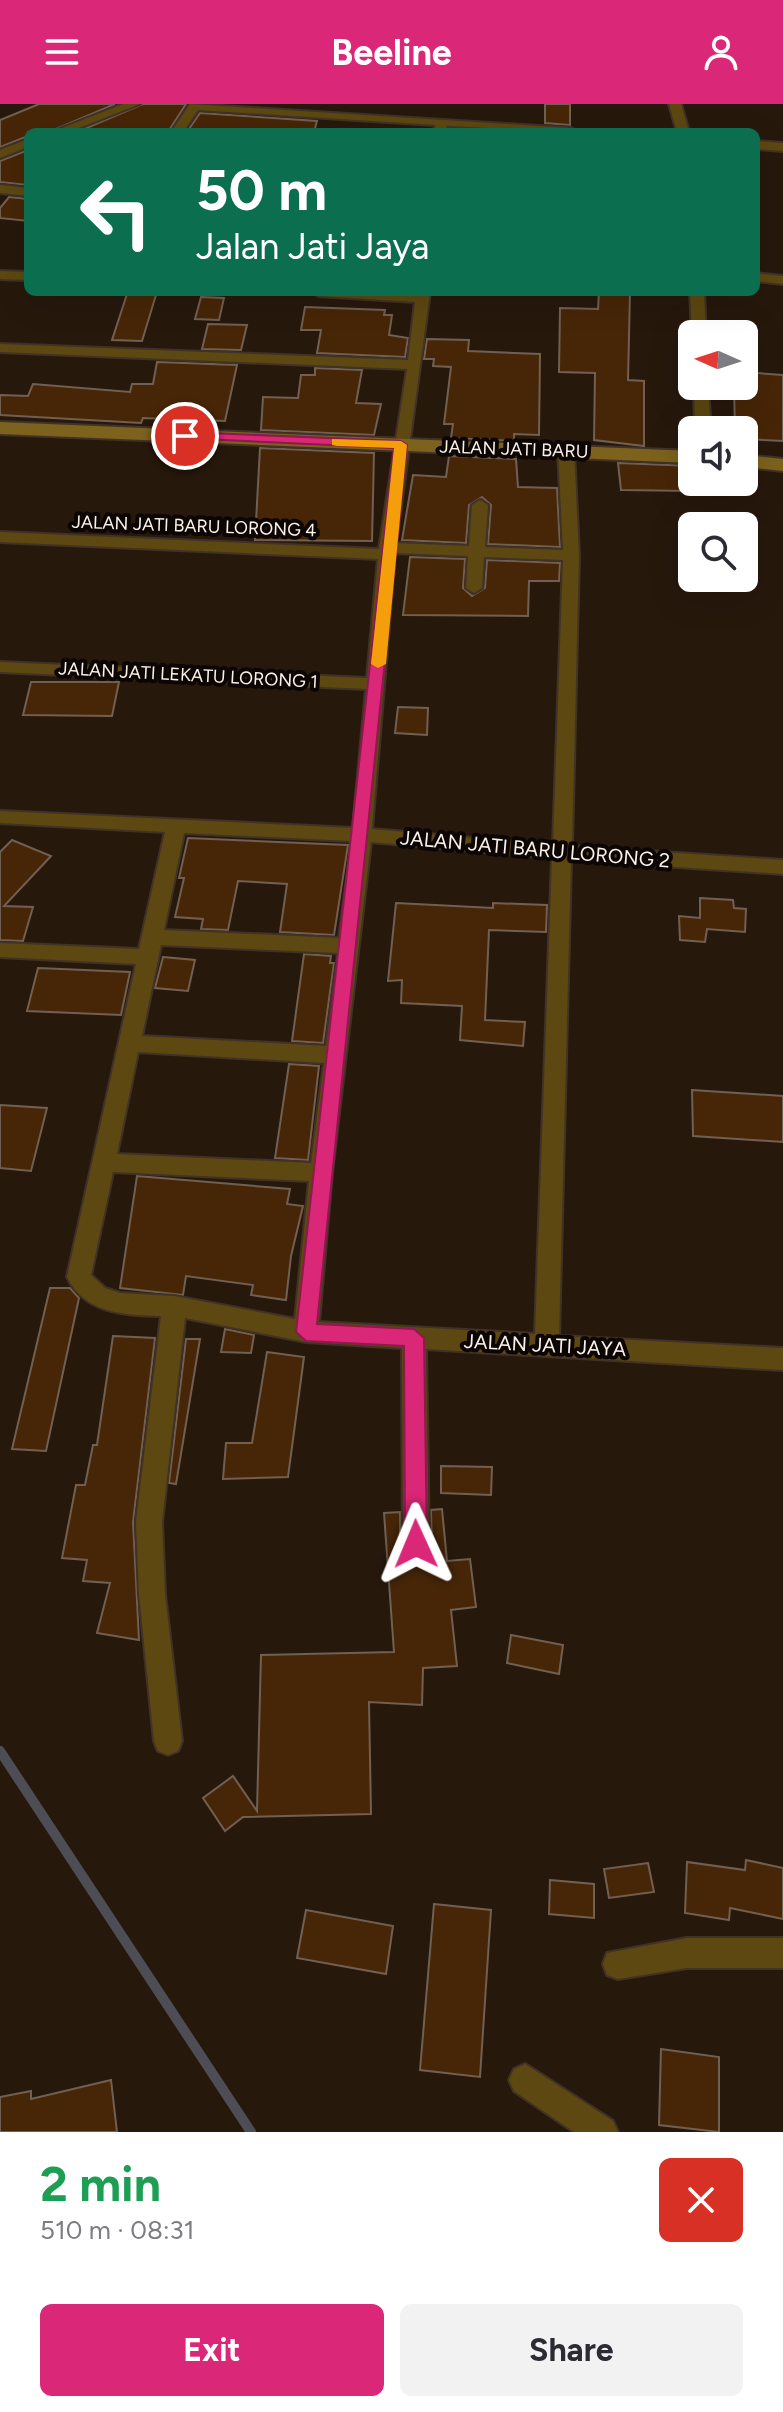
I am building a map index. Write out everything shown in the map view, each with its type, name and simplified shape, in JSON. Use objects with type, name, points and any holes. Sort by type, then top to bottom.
[{"type":"street","points":[[69,128],[134,104]]},
{"type":"street","points":[[370,118],[373,104]]},
{"type":"street","points":[[675,104],[682,128]]},
{"type":"street","points":[[180,128],[196,105],[466,128]]},
{"type":"street","points":[[0,154],[24,145]]},
{"type":"street","points":[[760,145],[783,147]]},
{"type":"street","points":[[0,189],[24,192]]},
{"type":"street","points":[[0,275],[24,276]]},
{"type":"street","points":[[760,277],[783,280]]},
{"type":"street","points":[[306,1332],[346,946],[362,835],[387,551],[415,365],[422,296]]},
{"type":"street","points":[[697,296],[698,320]]},
{"type":"street","points":[[0,348],[415,365]]},
{"type":"street","name":"JALAN JATI BARU","points":[[0,428],[678,456]]},
{"type":"street","points":[[547,1345],[571,555],[566,451]]},
{"type":"street","points":[[758,462],[783,465]]},
{"type":"street","points":[[474,588],[480,505]]},
{"type":"street","name":"JALAN JATI BARU LORONG 4","points":[[0,537],[571,555]]},
{"type":"street","name":"JALAN JATI LEKATU LORONG 1","points":[[0,667],[377,684]]},
{"type":"street","name":"JALAN JATI BARU LORONG 2","points":[[0,817],[362,835],[783,867]]},
{"type":"street","points":[[176,826],[103,1162],[321,1173]]},
{"type":"street","points":[[0,950],[346,946]]},
{"type":"street","points":[[129,1043],[335,1055]]},
{"type":"street","name":"JALAN JATI JAYA","points":[[103,1162],[79,1277],[91,1295],[105,1301],[174,1306],[306,1332],[783,1359]]},
{"type":"street","points":[[168,1741],[152,1594],[149,1522],[174,1306]]},
{"type":"street","points":[[414,1338],[416,1544]]},
{"type":"street","points":[[618,1964],[687,1953],[783,1953]]},
{"type":"street","points":[[525,2080],[602,2132]]},
{"type":"building","points":[[39,104],[115,104],[58,128],[24,128],[24,138],[0,147],[0,120]]},
{"type":"building","points":[[143,104],[186,104],[171,128],[86,128]]},
{"type":"building","points":[[545,104],[570,104],[570,125],[545,123]]},
{"type":"building","points":[[200,113],[317,121],[315,128],[190,128]]},
{"type":"building","points":[[24,152],[24,185],[0,182],[0,161]]},
{"type":"building","points":[[9,197],[24,199],[24,221],[0,218],[0,208]]},
{"type":"building","points":[[126,296],[156,296],[142,341],[112,340]]},
{"type":"building","points":[[599,296],[630,296],[628,380],[644,381],[644,446],[594,440],[595,373],[559,372],[560,308],[598,309]]},
{"type":"building","points":[[201,297],[224,298],[219,320],[195,319]]},
{"type":"building","points":[[305,307],[385,310],[384,315],[392,315],[389,335],[408,338],[405,357],[317,353],[321,330],[301,330]]},
{"type":"building","points":[[208,324],[247,325],[241,350],[202,349]]},
{"type":"building","points":[[427,339],[469,340],[468,351],[540,354],[539,435],[514,434],[514,441],[451,438],[453,424],[444,424],[451,367],[433,366],[434,359],[424,359]]},
{"type":"building","points":[[157,362],[237,365],[225,421],[143,418],[141,423],[0,415],[0,395],[28,396],[33,384],[130,392],[132,384],[153,384]]},
{"type":"building","points":[[315,368],[362,370],[356,403],[381,404],[374,435],[261,430],[263,397],[298,398],[301,375],[315,375]]},
{"type":"building","points":[[758,373],[783,375],[783,441],[758,440],[758,416],[735,416],[734,400],[758,400]]},
{"type":"building","points":[[260,448],[374,453],[372,541],[255,540]]},
{"type":"building","points":[[449,456],[516,459],[518,487],[557,488],[560,547],[488,544],[491,505],[482,497],[469,505],[466,543],[402,540],[413,475],[446,477]]},
{"type":"building","points":[[618,463],[678,465],[678,491],[621,490]]},
{"type":"building","points":[[410,557],[465,559],[463,588],[472,596],[485,588],[487,560],[560,563],[559,581],[529,581],[528,616],[403,615]]},
{"type":"building","points":[[31,682],[119,682],[112,716],[23,715]]},
{"type":"building","points":[[398,707],[428,708],[427,735],[395,733]]},
{"type":"building","points":[[188,838],[348,845],[334,935],[280,932],[287,884],[238,881],[228,930],[201,929],[203,919],[175,917],[184,878],[179,878]]},
{"type":"building","points":[[12,840],[51,856],[4,906],[33,907],[23,941],[0,940],[0,852]]},
{"type":"building","points":[[700,898],[733,900],[734,908],[746,909],[745,932],[707,929],[705,942],[680,940],[679,916],[700,918]]},
{"type":"building","points":[[396,903],[493,908],[493,903],[547,905],[546,932],[489,930],[485,1020],[525,1022],[523,1046],[460,1040],[462,1006],[401,1003],[402,980],[388,981]]},
{"type":"building","points":[[304,954],[331,956],[330,963],[334,963],[323,1043],[292,1041]]},
{"type":"building","points":[[163,957],[195,960],[188,991],[155,988]]},
{"type":"building","points":[[38,968],[130,972],[121,1015],[27,1011]]},
{"type":"building","points":[[289,1064],[319,1066],[308,1160],[275,1158]]},
{"type":"building","points":[[692,1090],[783,1096],[783,1142],[693,1136]]},
{"type":"building","points":[[0,1105],[47,1108],[31,1171],[0,1168]]},
{"type":"building","points":[[137,1176],[290,1189],[287,1204],[303,1206],[291,1256],[286,1300],[251,1295],[253,1285],[186,1276],[183,1295],[120,1288]]},
{"type":"building","points":[[50,1288],[70,1288],[79,1298],[46,1451],[12,1449]]},
{"type":"building","points":[[225,1329],[254,1335],[251,1353],[221,1352]]},
{"type":"building","points":[[113,1336],[155,1338],[133,1522],[139,1640],[97,1633],[110,1583],[83,1581],[87,1560],[62,1558],[76,1485],[85,1485],[93,1445],[97,1445]]},
{"type":"building","points":[[186,1339],[200,1339],[176,1484],[169,1483]]},
{"type":"building","points":[[267,1352],[304,1357],[288,1477],[223,1479],[226,1443],[252,1443]]},
{"type":"building","points":[[441,1466],[492,1467],[491,1495],[441,1493]]},
{"type":"building","points":[[442,1509],[447,1561],[470,1559],[476,1607],[451,1610],[457,1666],[423,1668],[422,1705],[369,1702],[371,1814],[243,1817],[225,1831],[203,1798],[233,1776],[257,1811],[261,1655],[394,1652],[384,1513],[400,1512],[400,1545],[406,1556],[417,1559],[428,1554],[432,1545],[431,1510]]},
{"type":"building","points":[[511,1635],[563,1645],[559,1674],[507,1663]]},
{"type":"building","points":[[746,1860],[783,1868],[783,1919],[730,1908],[729,1920],[685,1913],[687,1862],[745,1870]]},
{"type":"building","points":[[648,1863],[654,1892],[609,1898],[604,1869]]},
{"type":"building","points":[[550,1880],[594,1884],[594,1918],[549,1914]]},
{"type":"building","points":[[434,1904],[491,1910],[480,2077],[420,2070]]},
{"type":"building","points":[[306,1910],[393,1926],[386,1974],[297,1958]]},
{"type":"building","points":[[661,2049],[719,2057],[719,2132],[659,2125]]},
{"type":"building","points":[[111,2080],[117,2132],[0,2132],[0,2097],[31,2091],[31,2099]]},
{"type":"waterway","points":[[0,1751],[251,2132]]},
{"type":"slow traffic","points":[[337,442],[401,445],[387,548],[378,664]]},
{"type":"route","points":[[185,436],[401,445],[387,548],[362,835],[346,946],[306,1332],[414,1338],[416,1544]]}]
